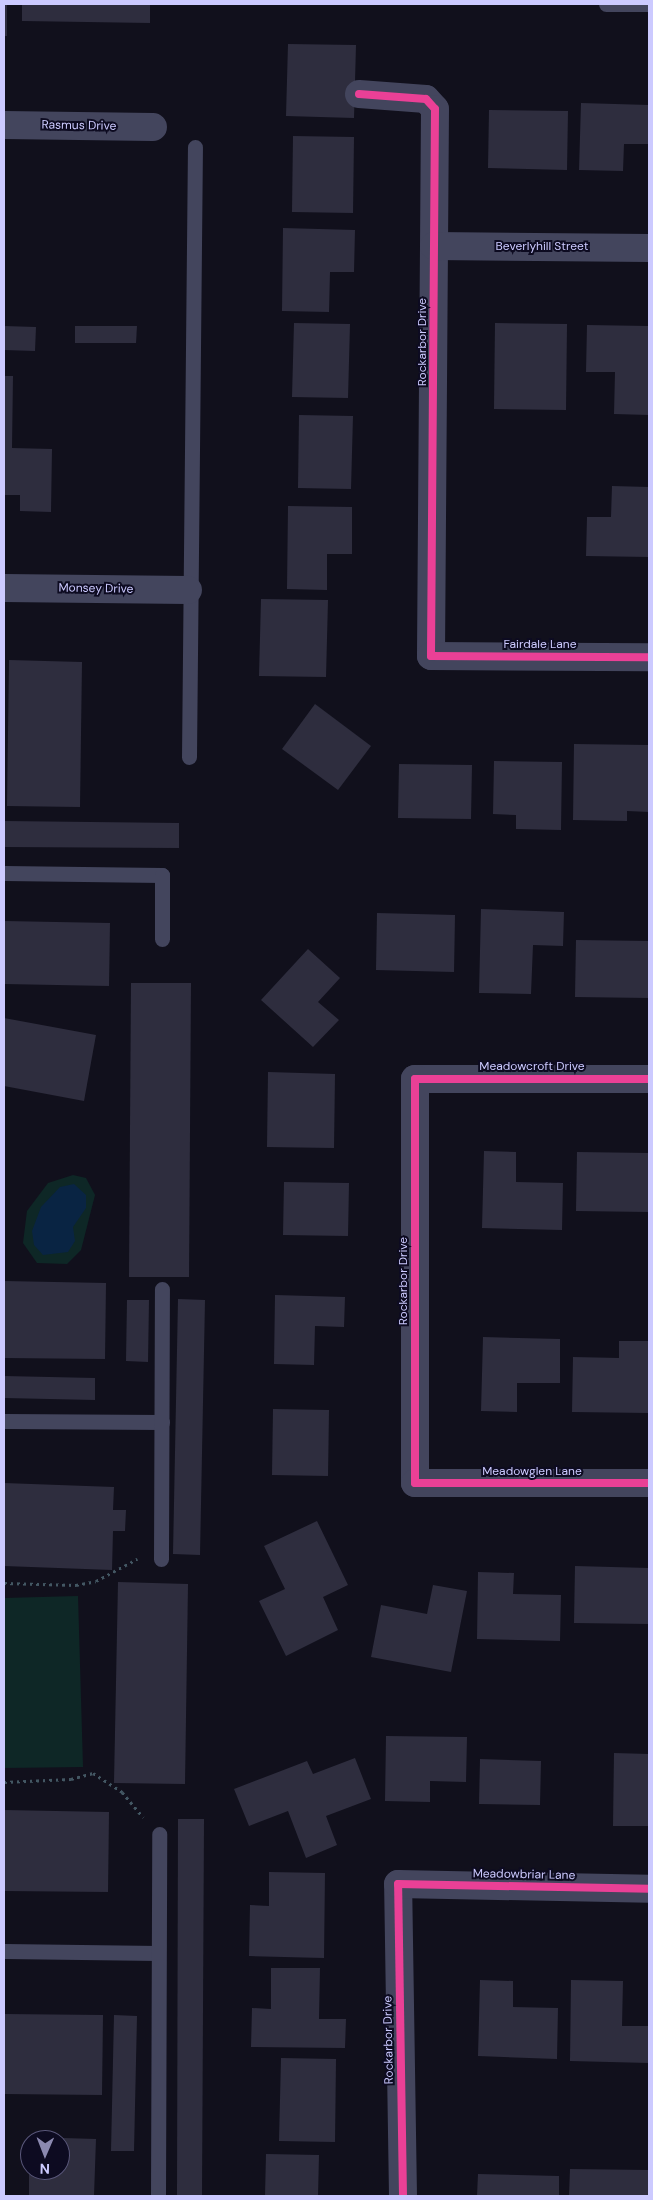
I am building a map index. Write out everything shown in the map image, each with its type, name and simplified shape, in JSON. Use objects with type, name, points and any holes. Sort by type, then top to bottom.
[{"type":"street","name":"Rockarbor Drive","points":[[359,94],[426,98],[435,108],[431,656]]},
{"type":"street","name":"Rasmus Drive","points":[[4,125],[153,127]]},
{"type":"street","name":"Beverlyhill Street","points":[[434,246],[649,248]]},
{"type":"street","name":"Monsey Drive","points":[[4,588],[188,590]]},
{"type":"street","name":"Fairdale Lane","points":[[431,656],[649,657]]},
{"type":"street","name":"Rockarbor Drive","points":[[415,1079],[415,1483]]},
{"type":"street","name":"Meadowcroft Drive","points":[[415,1079],[649,1079]]},
{"type":"street","name":"Meadowglen Lane","points":[[415,1483],[649,1483]]},
{"type":"street","name":"Rockarbor Drive","points":[[398,1884],[403,2196]]},
{"type":"street","name":"Meadowbriar Lane","points":[[398,1884],[649,1889]]},
{"type":"lane","points":[[606,4],[649,4]]},
{"type":"lane","points":[[190,758],[188,590],[195,148]]},
{"type":"lane","points":[[4,873],[162,875],[162,939]]},
{"type":"lane","points":[[160,1559],[162,1289]]},
{"type":"lane","points":[[4,1420],[162,1422]]},
{"type":"lane","points":[[158,2196],[159,1834]]},
{"type":"lane","points":[[4,1951],[158,1953]]},
{"type":"path","points":[[4,1583],[76,1585],[96,1581],[136,1559],[160,1559]]},
{"type":"path","points":[[4,1782],[71,1779],[93,1774],[122,1792],[159,1834]]},
{"type":"green space","points":[[73,1175],[86,1178],[95,1195],[81,1250],[67,1264],[37,1263],[23,1243],[27,1211],[48,1183]]},
{"type":"green space","points":[[78,1596],[83,1767],[4,1768],[4,1598]]},
{"type":"water","points":[[74,1184],[86,1195],[86,1208],[73,1227],[75,1241],[68,1252],[43,1255],[34,1245],[32,1231],[41,1207],[60,1187]]},
{"type":"building","points":[[4,4],[7,4],[7,36],[4,36]]},
{"type":"building","points":[[22,4],[150,4],[150,23],[22,21]]},
{"type":"building","points":[[288,44],[356,45],[354,118],[286,116]]},
{"type":"building","points":[[581,103],[649,105],[649,144],[624,144],[623,171],[579,170]]},
{"type":"building","points":[[489,110],[568,111],[567,170],[488,168]]},
{"type":"building","points":[[293,136],[354,137],[353,213],[292,212]]},
{"type":"building","points":[[283,228],[355,230],[354,272],[330,272],[329,312],[282,311]]},
{"type":"building","points":[[294,323],[350,324],[348,398],[292,397]]},
{"type":"building","points":[[495,323],[567,324],[566,410],[494,409]]},
{"type":"building","points":[[587,325],[649,326],[649,415],[614,414],[615,372],[586,372]]},
{"type":"building","points":[[4,326],[36,327],[35,351],[4,350]]},
{"type":"building","points":[[75,326],[137,326],[136,343],[75,343]]},
{"type":"building","points":[[4,376],[13,376],[12,448],[52,449],[51,512],[20,511],[20,495],[4,495]]},
{"type":"building","points":[[299,415],[353,416],[351,489],[298,488]]},
{"type":"building","points":[[612,486],[649,487],[649,557],[586,556],[587,517],[611,517]]},
{"type":"building","points":[[288,506],[352,507],[352,554],[327,554],[327,590],[287,589]]},
{"type":"building","points":[[261,599],[328,600],[326,677],[259,676]]},
{"type":"building","points":[[9,660],[82,662],[80,807],[7,806]]},
{"type":"building","points":[[315,704],[371,746],[338,790],[282,749]]},
{"type":"building","points":[[574,744],[649,745],[649,812],[627,811],[627,821],[573,820]]},
{"type":"building","points":[[494,761],[562,762],[561,830],[516,829],[516,815],[493,814]]},
{"type":"building","points":[[399,764],[472,765],[471,819],[398,818]]},
{"type":"building","points":[[4,821],[179,823],[179,848],[4,847]]},
{"type":"building","points":[[481,909],[564,912],[563,946],[533,945],[531,994],[479,993]]},
{"type":"building","points":[[377,913],[455,915],[454,972],[376,970]]},
{"type":"building","points":[[4,921],[110,923],[109,986],[4,984]]},
{"type":"building","points":[[576,940],[649,941],[649,998],[575,997]]},
{"type":"building","points":[[308,949],[340,978],[318,1002],[339,1020],[313,1047],[261,1000]]},
{"type":"building","points":[[131,983],[191,983],[189,1277],[129,1277]]},
{"type":"building","points":[[4,1018],[96,1035],[84,1101],[4,1086]]},
{"type":"building","points":[[268,1072],[335,1074],[334,1148],[267,1147]]},
{"type":"building","points":[[484,1151],[516,1152],[516,1182],[563,1183],[562,1230],[482,1228]]},
{"type":"building","points":[[577,1152],[649,1153],[648,1212],[576,1211]]},
{"type":"building","points":[[284,1182],[349,1183],[348,1236],[283,1235]]},
{"type":"building","points":[[4,1281],[106,1283],[105,1359],[4,1358]]},
{"type":"building","points":[[275,1295],[345,1297],[344,1327],[315,1326],[314,1365],[274,1364]]},
{"type":"building","points":[[178,1299],[205,1300],[200,1555],[173,1554]]},
{"type":"building","points":[[127,1300],[149,1300],[148,1362],[126,1361]]},
{"type":"building","points":[[483,1337],[560,1339],[560,1383],[517,1383],[517,1412],[481,1411]]},
{"type":"building","points":[[619,1341],[649,1341],[649,1413],[572,1412],[573,1357],[619,1358]]},
{"type":"building","points":[[4,1376],[95,1378],[95,1400],[4,1398]]},
{"type":"building","points":[[273,1409],[329,1410],[328,1476],[272,1475]]},
{"type":"building","points":[[4,1483],[114,1487],[113,1510],[126,1510],[125,1531],[113,1531],[112,1570],[4,1566]]},
{"type":"building","points":[[317,1521],[348,1585],[323,1597],[338,1630],[286,1656],[259,1601],[285,1589],[264,1546]]},
{"type":"building","points":[[575,1566],[649,1568],[649,1624],[574,1623]]},
{"type":"building","points":[[478,1572],[514,1573],[513,1594],[561,1595],[560,1641],[477,1639]]},
{"type":"building","points":[[118,1582],[188,1584],[185,1784],[114,1783]]},
{"type":"building","points":[[433,1585],[467,1591],[451,1672],[371,1657],[381,1605],[427,1614]]},
{"type":"building","points":[[386,1736],[467,1737],[466,1782],[430,1781],[430,1802],[385,1801]]},
{"type":"building","points":[[614,1753],[649,1754],[649,1826],[613,1826]]},
{"type":"building","points":[[355,1758],[371,1799],[326,1816],[337,1845],[306,1858],[288,1811],[249,1826],[234,1789],[307,1761],[313,1774]]},
{"type":"building","points":[[480,1759],[541,1761],[540,1805],[479,1804]]},
{"type":"building","points":[[4,1810],[109,1812],[108,1892],[4,1891]]},
{"type":"building","points":[[178,1819],[204,1819],[202,2196],[177,2196]]},
{"type":"building","points":[[269,1872],[325,1873],[324,1958],[249,1956],[250,1905],[269,1906]]},
{"type":"building","points":[[271,1968],[320,1968],[319,2019],[346,2019],[345,2048],[251,2047],[252,2008],[271,2009]]},
{"type":"building","points":[[480,1980],[513,1981],[513,2007],[558,2008],[557,2059],[478,2056]]},
{"type":"building","points":[[571,1980],[623,1981],[622,2026],[649,2026],[649,2063],[570,2061]]},
{"type":"building","points":[[4,2014],[103,2015],[102,2095],[4,2094]]},
{"type":"building","points":[[114,2015],[137,2016],[134,2151],[111,2151]]},
{"type":"building","points":[[281,2058],[336,2059],[335,2142],[279,2141]]},
{"type":"building","points":[[70,2138],[96,2139],[94,2196],[29,2196],[29,2180],[70,2180]]},
{"type":"building","points":[[266,2154],[319,2155],[318,2196],[265,2196]]},
{"type":"building","points":[[570,2169],[649,2170],[649,2196],[569,2196]]},
{"type":"building","points":[[478,2174],[559,2176],[559,2196],[477,2196]]},
{"type":"cycle path","points":[[359,94],[426,99],[435,109],[431,656],[649,657]]},
{"type":"cycle path","points":[[649,1079],[415,1079],[415,1483],[649,1483]]},
{"type":"cycle path","points":[[403,2196],[398,1884],[649,1889]]}]
